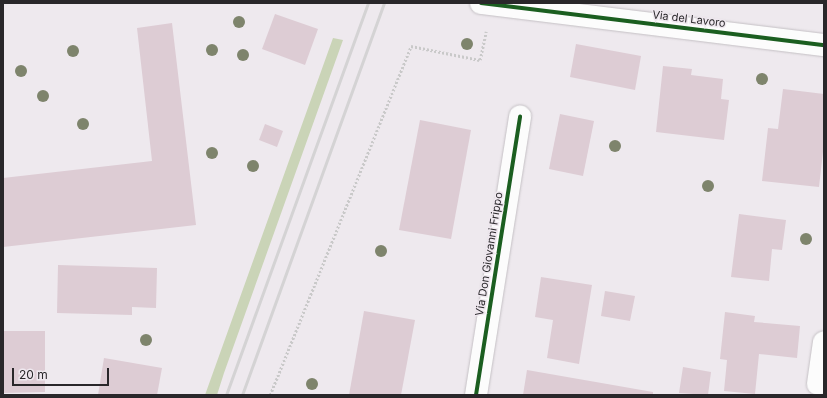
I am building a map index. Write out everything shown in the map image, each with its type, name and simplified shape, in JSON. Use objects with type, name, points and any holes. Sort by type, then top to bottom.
[{"type":"street","name":"Via del Lavoro","points":[[487,4],[614,11],[824,45]]},
{"type":"street","name":"Via Don Giovanni Frippo","points":[[476,395],[520,116]]},
{"type":"street","points":[[818,384],[824,342]]},
{"type":"path","points":[[270,395],[411,46],[480,60],[487,4]]},
{"type":"green space","points":[[333,38],[343,40],[217,395],[205,395]]},
{"type":"building","points":[[275,14],[318,29],[305,65],[262,49]]},
{"type":"building","points":[[172,23],[196,225],[3,247],[3,178],[152,161],[137,28]]},
{"type":"building","points":[[576,44],[641,56],[635,90],[570,77]]},
{"type":"building","points":[[663,66],[692,69],[691,75],[723,79],[721,99],[729,100],[724,140],[656,132]]},
{"type":"building","points":[[783,89],[824,94],[824,143],[819,187],[762,181],[768,128],[778,129]]},
{"type":"building","points":[[560,114],[594,121],[583,176],[549,169]]},
{"type":"building","points":[[420,120],[471,130],[451,239],[399,230]]},
{"type":"building","points":[[265,124],[283,131],[277,147],[259,140]]},
{"type":"building","points":[[739,214],[786,220],[782,250],[772,249],[769,281],[731,277]]},
{"type":"building","points":[[58,265],[157,268],[156,308],[132,307],[132,315],[57,313]]},
{"type":"building","points":[[541,277],[592,285],[579,364],[547,358],[553,320],[535,317]]},
{"type":"building","points":[[605,291],[635,296],[630,321],[601,316]]},
{"type":"building","points":[[364,311],[415,320],[401,395],[349,395]]},
{"type":"building","points":[[725,312],[755,316],[754,322],[800,326],[797,358],[759,354],[755,394],[724,391],[727,360],[720,359]]},
{"type":"building","points":[[3,331],[45,331],[45,392],[3,393]]},
{"type":"building","points":[[104,358],[162,368],[157,395],[98,395]]},
{"type":"building","points":[[683,367],[711,372],[708,395],[679,393]]},
{"type":"building","points":[[527,370],[653,392],[653,395],[523,395]]},
{"type":"railway","points":[[226,395],[368,3]]},
{"type":"railway","points":[[242,395],[384,3]]},
{"type":"cycle path","points":[[481,3],[824,45]]},
{"type":"cycle path","points":[[476,395],[520,116]]}]
